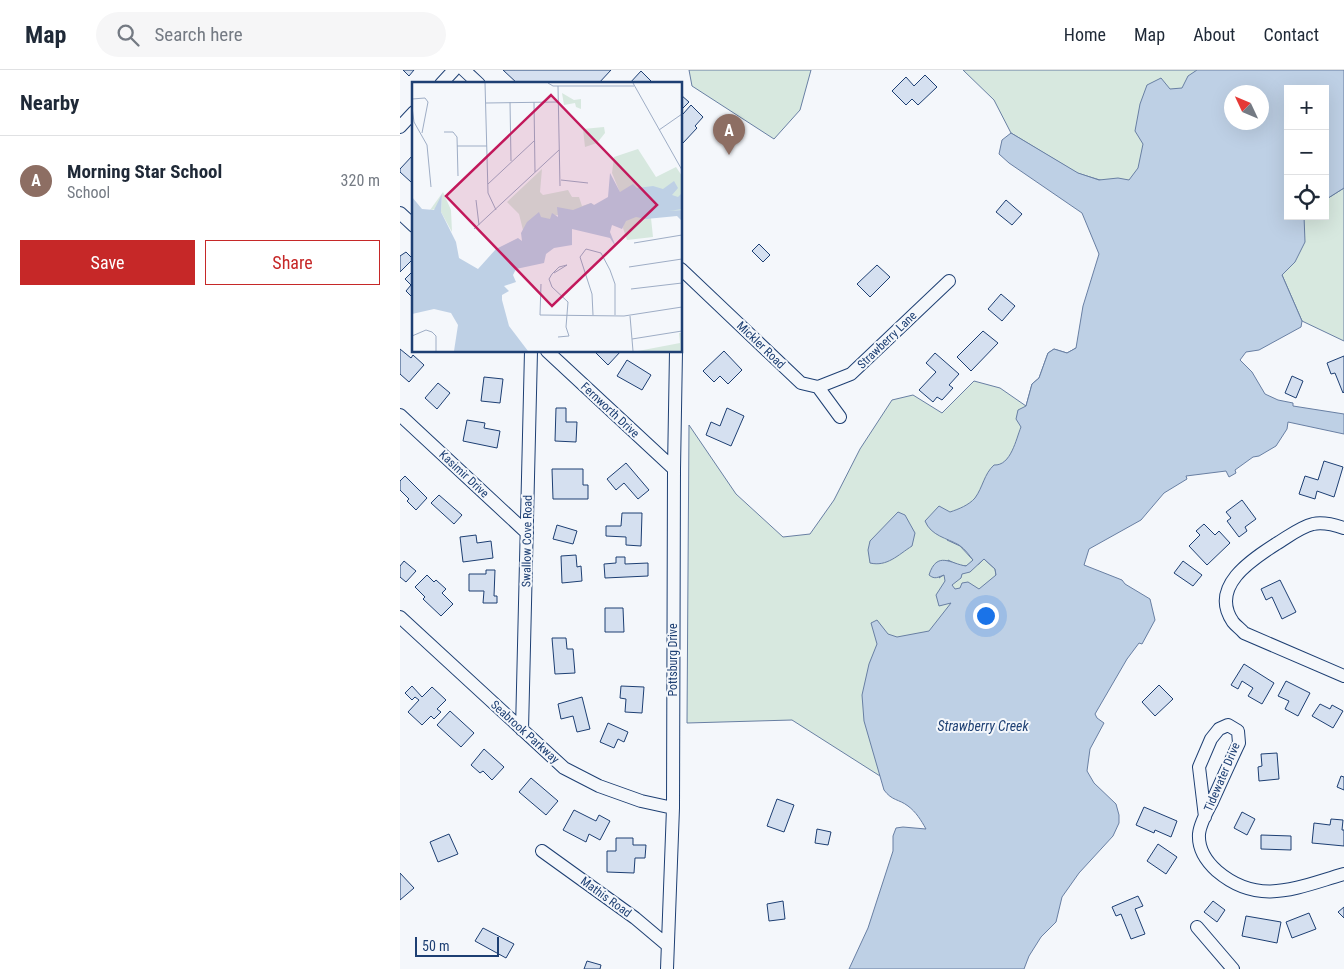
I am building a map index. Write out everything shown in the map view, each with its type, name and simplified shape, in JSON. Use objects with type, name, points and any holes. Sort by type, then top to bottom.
[{"type":"street","points":[[442,82],[454,70]]},
{"type":"street","points":[[464,70],[477,82]]},
{"type":"street","points":[[400,127],[412,114]]},
{"type":"street","points":[[400,213],[412,224]]},
{"type":"street","name":"Mickler Road","points":[[682,269],[801,383],[818,388],[840,417]]},
{"type":"street","name":"Strawberry Lane","points":[[818,388],[851,374],[948,281]]},
{"type":"street","name":"Swallow Cove Road","points":[[522,730],[530,352]]},
{"type":"street","name":"Fernworth Drive","points":[[548,352],[674,469]]},
{"type":"street","name":"Pottsburg Drive","points":[[667,969],[673,808],[676,352]]},
{"type":"street","name":"Kasimir Drive","points":[[400,415],[527,533]]},
{"type":"street","points":[[1344,528],[1326,524],[1314,524],[1300,529],[1258,556],[1237,573],[1226,598],[1227,609],[1233,622],[1244,633],[1344,676]]},
{"type":"street","name":"Seabrook Parkway","points":[[400,617],[564,768],[599,786],[641,801],[673,808]]},
{"type":"street","name":"Tidewater Drive","points":[[1205,817],[1200,767],[1211,739],[1219,729],[1228,725],[1238,731],[1239,742],[1199,834],[1202,851],[1212,866],[1224,877],[1242,888],[1259,891],[1282,890],[1303,886],[1344,874]]},
{"type":"street","name":"Mathis Road","points":[[542,852],[635,918],[667,945]]},
{"type":"street","points":[[1197,927],[1233,969]]},
{"type":"shaded area","points":[[689,70],[811,70],[800,110],[774,139],[692,86]]},
{"type":"shaded area","points":[[963,70],[1267,70],[1284,106],[1284,117],[1269,128],[1269,85],[1224,85],[1224,130],[1267,130],[1174,200],[1077,173],[1011,133],[994,100]]},
{"type":"shaded area","points":[[1344,188],[1344,341],[1302,321],[1282,275],[1248,247],[1292,220],[1329,220],[1329,197]]},
{"type":"shaded area","points":[[1076,348],[1024,440],[947,540],[960,546],[973,560],[967,566],[958,565],[948,560],[939,578],[950,571],[979,564],[984,559],[995,569],[996,575],[880,776],[792,720],[687,723],[689,425],[736,494],[783,537],[810,534],[834,500],[860,449],[892,400],[913,395],[942,413],[974,381],[1000,388],[1026,406],[1032,384],[1039,378],[1048,353],[1054,349],[1067,353]]},
{"type":"water","name":"Strawberry Creek","points":[[1197,70],[1344,70],[1344,188],[1329,197],[1329,85],[1284,85],[1284,220],[1304,220],[1305,242],[1295,262],[1282,275],[1302,321],[1301,327],[1259,350],[1246,352],[1240,360],[1252,372],[1265,394],[1278,400],[1293,403],[1293,406],[1344,414],[1344,434],[1288,422],[1287,429],[1276,446],[1259,456],[1253,457],[1235,470],[1236,473],[1229,477],[1226,471],[1186,476],[1187,479],[1164,493],[1141,520],[1089,549],[1084,565],[1122,580],[1125,584],[1150,599],[1155,620],[1142,644],[1139,643],[1127,659],[1095,714],[1104,723],[1090,749],[1087,771],[1094,783],[1116,804],[1119,823],[1113,836],[1079,873],[1062,897],[1056,922],[1041,937],[1029,956],[1024,969],[849,969],[868,928],[893,851],[893,836],[896,828],[926,829],[911,808],[890,796],[884,790],[864,721],[862,695],[869,664],[877,644],[871,623],[877,620],[888,634],[897,637],[929,631],[951,603],[939,606],[936,595],[945,581],[944,575],[936,578],[931,577],[929,575],[932,567],[936,563],[945,560],[966,566],[973,560],[959,545],[931,530],[925,521],[939,506],[950,512],[970,503],[978,494],[986,476],[994,465],[1000,464],[1009,457],[1021,427],[1016,419],[1018,410],[1026,406],[1032,384],[1039,378],[1048,353],[1054,349],[1067,353],[1076,348],[1083,306],[1099,254],[1082,213],[1009,163],[999,154],[1002,140],[1011,133],[1078,173],[1099,180],[1118,178],[1129,180],[1138,168],[1143,144],[1135,131],[1140,104],[1147,85],[1161,78],[1170,89],[1182,88],[1188,76]],"holes":[[[984,559],[995,569],[996,575],[979,589],[968,582],[962,583],[960,588],[955,589],[952,585],[961,578],[962,574],[970,572]]]},
{"type":"water","points":[[898,512],[905,515],[915,533],[912,546],[887,562],[870,563],[868,550],[870,541]]},
{"type":"building","points":[[403,70],[414,70],[409,76]]},
{"type":"building","points":[[503,70],[611,70],[600,82],[516,82]]},
{"type":"building","points":[[641,71],[652,82],[631,82]]},
{"type":"building","points":[[925,75],[937,87],[918,105],[912,99],[906,105],[892,91],[906,77],[914,86]]},
{"type":"building","points":[[682,96],[689,102],[682,109]]},
{"type":"building","points":[[691,105],[703,117],[695,126],[697,128],[683,143],[682,113]]},
{"type":"building","points":[[412,156],[411,182],[400,172],[400,169]]},
{"type":"building","points":[[1006,200],[1022,214],[1012,225],[996,212]]},
{"type":"building","points":[[759,244],[770,255],[763,262],[752,251]]},
{"type":"building","points":[[406,252],[412,260],[400,272],[400,256]]},
{"type":"building","points":[[877,265],[890,277],[870,297],[857,284]]},
{"type":"building","points":[[412,272],[412,297],[406,291],[411,285],[405,279]]},
{"type":"building","points":[[1001,294],[1015,306],[1002,321],[988,309]]},
{"type":"building","points":[[983,331],[998,343],[971,371],[957,357]]},
{"type":"building","points":[[400,349],[411,358],[413,355],[424,365],[409,382],[400,374]]},
{"type":"building","points":[[724,351],[742,370],[728,384],[720,376],[714,382],[703,371]]},
{"type":"building","points":[[595,352],[620,352],[608,365]]},
{"type":"building","points":[[935,353],[959,374],[949,385],[953,388],[942,400],[937,397],[933,402],[919,390],[936,372],[926,363]]},
{"type":"building","points":[[1344,356],[1343,393],[1335,373],[1331,374],[1327,363]]},
{"type":"building","points":[[627,360],[651,375],[642,390],[617,376]]},
{"type":"building","points":[[1292,376],[1303,381],[1296,398],[1285,393]]},
{"type":"building","points":[[484,377],[503,379],[500,403],[481,401]]},
{"type":"building","points":[[438,383],[450,393],[437,409],[425,398]]},
{"type":"building","points":[[556,408],[566,408],[566,422],[577,422],[576,442],[555,441]]},
{"type":"building","points":[[727,408],[744,416],[731,446],[706,435],[711,422],[720,426]]},
{"type":"building","points":[[467,420],[485,423],[484,428],[500,431],[497,448],[463,441]]},
{"type":"building","points":[[1324,461],[1343,467],[1334,497],[1317,491],[1315,499],[1299,494],[1305,476],[1318,480]]},
{"type":"building","points":[[626,463],[649,490],[638,499],[624,483],[616,490],[607,479]]},
{"type":"building","points":[[552,469],[583,469],[583,485],[588,485],[588,499],[553,499]]},
{"type":"building","points":[[405,476],[427,498],[416,510],[400,490],[400,481]]},
{"type":"building","points":[[439,495],[462,515],[454,524],[431,503]]},
{"type":"building","points":[[1242,500],[1256,519],[1245,527],[1247,531],[1239,537],[1227,521],[1231,518],[1226,512]]},
{"type":"building","points":[[622,513],[642,513],[641,546],[626,545],[626,537],[606,536],[606,526],[621,526]]},
{"type":"building","points":[[1204,524],[1215,535],[1219,531],[1230,543],[1207,565],[1189,546],[1200,535],[1196,531]]},
{"type":"building","points":[[557,525],[577,531],[573,544],[553,539]]},
{"type":"building","points":[[476,535],[477,543],[491,541],[493,558],[463,562],[460,537]]},
{"type":"building","points":[[576,555],[577,567],[581,566],[582,581],[562,583],[561,556]]},
{"type":"building","points":[[616,557],[625,557],[625,564],[648,563],[648,576],[605,578],[604,564],[616,563]]},
{"type":"building","points":[[404,561],[416,571],[406,582],[400,577],[400,566]]},
{"type":"building","points":[[1183,561],[1202,575],[1193,586],[1174,573]]},
{"type":"building","points":[[486,570],[495,570],[494,596],[497,596],[497,603],[483,603],[484,591],[469,591],[469,574],[486,574]]},
{"type":"building","points":[[427,575],[446,589],[442,593],[453,604],[441,616],[423,599],[425,597],[415,587]]},
{"type":"building","points":[[1280,580],[1296,612],[1282,619],[1272,597],[1266,600],[1261,589]]},
{"type":"building","points":[[605,608],[623,608],[624,632],[605,632]]},
{"type":"building","points":[[552,638],[566,638],[567,649],[573,649],[575,673],[555,674]]},
{"type":"building","points":[[1244,664],[1274,683],[1262,704],[1248,696],[1253,688],[1242,681],[1238,689],[1231,685]]},
{"type":"building","points":[[1286,681],[1310,693],[1298,716],[1285,709],[1289,701],[1278,696]]},
{"type":"building","points":[[1159,685],[1173,699],[1155,716],[1142,702]]},
{"type":"building","points":[[412,686],[422,697],[432,687],[446,700],[437,709],[441,712],[434,719],[431,716],[422,725],[408,712],[419,700],[415,697],[412,700],[405,693]]},
{"type":"building","points":[[621,686],[644,687],[642,713],[625,712],[626,699],[620,698]]},
{"type":"building","points":[[582,697],[590,729],[577,732],[573,716],[561,719],[558,704]]},
{"type":"building","points":[[1320,704],[1330,709],[1332,705],[1343,711],[1333,728],[1312,716]]},
{"type":"building","points":[[450,711],[474,733],[461,747],[437,725]]},
{"type":"building","points":[[608,723],[628,732],[624,742],[618,739],[614,748],[600,742]]},
{"type":"building","points":[[484,749],[504,767],[492,780],[483,771],[480,773],[471,765]]},
{"type":"building","points":[[1277,753],[1279,779],[1259,781],[1258,767],[1262,766],[1261,754]]},
{"type":"building","points":[[1341,776],[1344,777],[1344,790],[1337,787]]},
{"type":"building","points":[[531,778],[558,801],[546,815],[519,792]]},
{"type":"building","points":[[777,799],[794,805],[784,832],[767,826]]},
{"type":"building","points":[[1144,807],[1177,821],[1171,837],[1155,830],[1154,833],[1136,825]]},
{"type":"building","points":[[574,810],[596,821],[599,815],[610,821],[600,840],[589,834],[586,842],[563,830]]},
{"type":"building","points":[[1242,812],[1255,819],[1247,835],[1234,828]]},
{"type":"building","points":[[1331,819],[1343,820],[1344,846],[1312,843],[1314,823],[1330,825]]},
{"type":"building","points":[[817,829],[831,832],[828,845],[815,843]]},
{"type":"building","points":[[449,834],[458,854],[438,862],[430,842]]},
{"type":"building","points":[[1261,835],[1291,836],[1291,850],[1261,849]]},
{"type":"building","points":[[616,838],[633,838],[633,845],[646,845],[645,858],[635,858],[634,873],[607,872],[607,851],[616,851]]},
{"type":"building","points":[[1158,844],[1177,857],[1166,874],[1147,861]]},
{"type":"building","points":[[400,873],[414,888],[400,900]]},
{"type":"building","points":[[1138,896],[1143,906],[1135,909],[1145,934],[1131,939],[1121,914],[1116,916],[1112,907]]},
{"type":"building","points":[[783,901],[785,919],[769,921],[767,904]]},
{"type":"building","points":[[1213,901],[1225,910],[1217,922],[1204,912]]},
{"type":"building","points":[[1344,907],[1344,918],[1338,912]]},
{"type":"building","points":[[1309,913],[1316,929],[1292,938],[1286,922]]},
{"type":"building","points":[[1246,916],[1281,922],[1277,943],[1242,936]]},
{"type":"building","points":[[483,928],[514,944],[506,958],[475,941]]},
{"type":"building","points":[[587,961],[601,965],[600,969],[584,969]]},
{"type":"place","name":"Morning Star School","points":[[729,155]]}]
